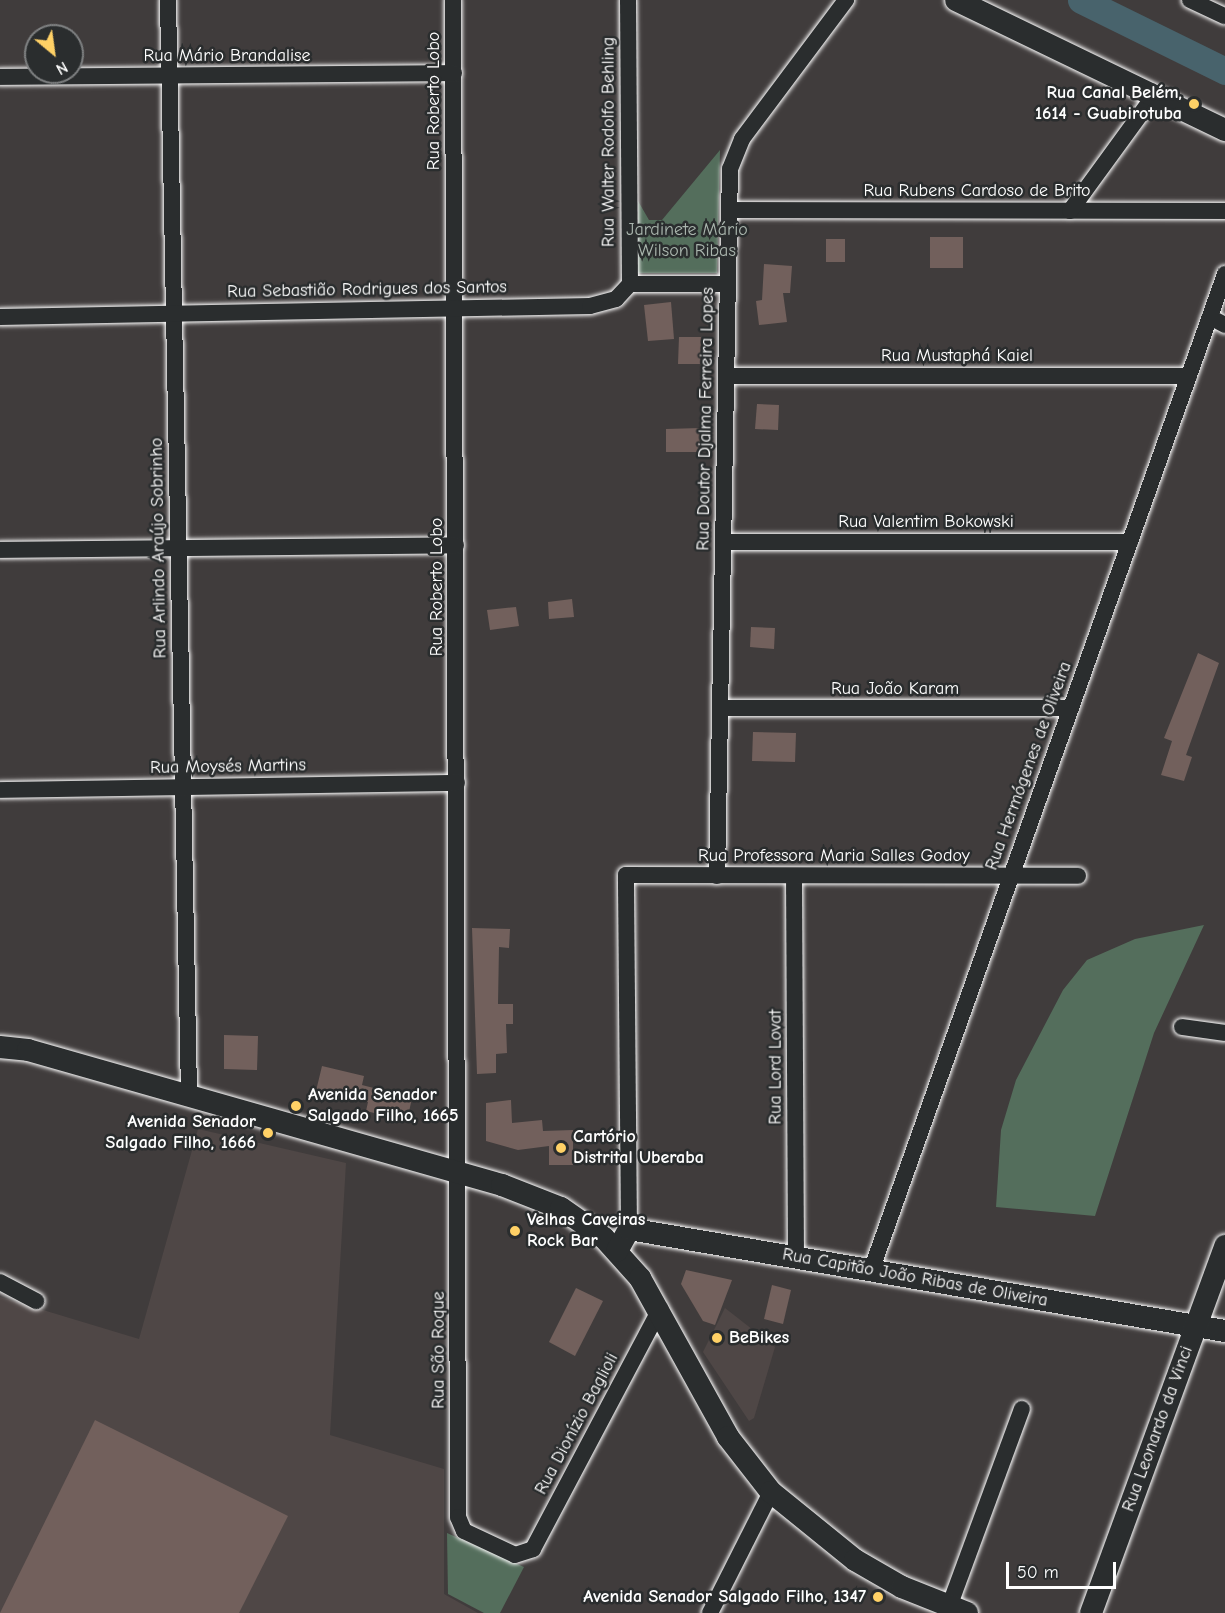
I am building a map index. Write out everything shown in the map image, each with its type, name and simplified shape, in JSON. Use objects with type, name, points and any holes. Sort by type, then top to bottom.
[{"type":"street","name":"Rua Arlindo Araújo Sobrinho","points":[[168,0],[189,1096]]},
{"type":"street","name":"Rua Roberto Lobo","points":[[453,0],[459,1173]]},
{"type":"street","name":"Rua Walter Rodolfo Behling","points":[[628,0],[630,284]]},
{"type":"street","name":"Rua Doutor Djalma Ferreira Lopes","points":[[717,876],[727,284],[729,210],[735,150],[846,0]]},
{"type":"street","points":[[956,0],[1225,130]]},
{"type":"street","points":[[1190,0],[1222,10]]},
{"type":"street","name":"Rua Mário Brandalise","points":[[0,77],[454,73]]},
{"type":"street","points":[[1070,211],[1155,96]]},
{"type":"street","name":"Rua Rubens Cardoso de Brito","points":[[729,210],[1225,211]]},
{"type":"street","name":"Rua Hermógenes de Oliveira","points":[[871,1271],[1225,274]]},
{"type":"street","points":[[630,284],[727,284]]},
{"type":"street","name":"Rua Sebastião Rodrigues dos Santos","points":[[0,317],[590,306],[616,299],[630,284]]},
{"type":"street","points":[[1210,317],[1225,325]]},
{"type":"street","name":"Rua Mustaphá Kaiel","points":[[726,376],[1189,376]]},
{"type":"street","name":"Rua Valentim Bokowski","points":[[723,542],[1130,542]]},
{"type":"street","points":[[0,550],[456,545]]},
{"type":"street","name":"Rua João Karam","points":[[720,708],[1071,708]]},
{"type":"street","name":"Rua Moysés Martins","points":[[0,790],[457,783]]},
{"type":"street","name":"Rua Professora Maria Salles Godoy","points":[[629,1229],[626,875],[1078,876]]},
{"type":"street","name":"Rua Lord Lovat","points":[[794,876],[796,1258]]},
{"type":"street","points":[[1182,1027],[1225,1033]]},
{"type":"street","points":[[0,1035],[28,1050]]},
{"type":"street","points":[[0,1047],[28,1050],[459,1173],[561,1208],[617,1251],[660,1309],[724,1431],[771,1492],[855,1560],[958,1610],[1022,1409]]},
{"type":"street","name":"Rua São Roque","points":[[459,1173],[461,1527],[515,1555],[526,1555]]},
{"type":"street","points":[[617,1251],[629,1229]]},
{"type":"street","name":"Rua Capitão João Ribas de Oliveira","points":[[629,1229],[1225,1331]]},
{"type":"street","name":"Rua Leonardo da Vinci","points":[[1091,1613],[1225,1246]]},
{"type":"street","points":[[0,1282],[36,1301]]},
{"type":"street","name":"Rua Dionízio Baglioli","points":[[526,1555],[660,1309]]},
{"type":"street","points":[[710,1613],[771,1492]]},
{"type":"shaded area","points":[[198,1129],[346,1163],[330,1435],[444,1469],[444,1594],[478,1613],[0,1613],[0,1297],[139,1339]]},
{"type":"shaded area","points":[[725,1308],[775,1347],[754,1418],[749,1421],[703,1352]]},
{"type":"green space","name":"Jardinete Mário Wilson Ribas","points":[[720,150],[717,273],[638,273],[638,201],[649,220],[662,220]]},
{"type":"green space","points":[[1204,925],[1154,1033],[1095,1216],[996,1207],[1001,1130],[1016,1080],[1063,990],[1087,960],[1135,939]]},
{"type":"green space","points":[[447,1533],[524,1567],[500,1613],[484,1613],[448,1594]]},
{"type":"building","points":[[930,237],[963,237],[963,268],[930,268]]},
{"type":"building","points":[[826,239],[845,239],[845,262],[826,262]]},
{"type":"building","points":[[764,264],[792,266],[790,293],[783,293],[787,322],[759,325],[756,301],[762,300]]},
{"type":"building","points":[[671,302],[674,339],[648,341],[644,305]]},
{"type":"building","points":[[679,337],[701,337],[700,364],[678,364]]},
{"type":"building","points":[[757,404],[779,405],[778,430],[755,429]]},
{"type":"building","points":[[700,428],[700,452],[666,452],[666,429]]},
{"type":"building","points":[[572,599],[574,617],[549,619],[548,602]]},
{"type":"building","points":[[516,607],[519,626],[490,630],[487,610]]},
{"type":"building","points":[[751,627],[775,628],[774,649],[750,647]]},
{"type":"building","points":[[1198,653],[1219,663],[1186,755],[1192,757],[1184,781],[1161,775],[1172,741],[1164,738]]},
{"type":"building","points":[[753,732],[796,733],[795,762],[752,761]]},
{"type":"building","points":[[472,928],[510,929],[509,948],[499,947],[498,1004],[513,1004],[513,1024],[506,1024],[507,1053],[496,1054],[496,1073],[477,1074]]},
{"type":"building","points":[[224,1035],[258,1036],[257,1070],[224,1069]]},
{"type":"building","points":[[322,1066],[364,1076],[362,1085],[412,1098],[407,1121],[366,1111],[368,1102],[316,1091]]},
{"type":"building","points":[[511,1100],[512,1123],[542,1120],[543,1131],[573,1130],[573,1165],[549,1165],[549,1146],[518,1150],[486,1141],[486,1103]]},
{"type":"building","points":[[686,1270],[732,1280],[715,1325],[703,1321],[681,1284]]},
{"type":"building","points":[[772,1285],[791,1290],[783,1324],[764,1319]]},
{"type":"building","points":[[576,1288],[603,1301],[575,1356],[549,1342]]},
{"type":"building","points":[[95,1420],[288,1516],[239,1613],[0,1613]]},
{"type":"waterway","points":[[1081,0],[1225,71]]},
{"type":"place","name":"Rua Canal Belém, 1614 - Guabirotuba","points":[[1194,104]]},
{"type":"place","name":"Avenida Senador Salgado Filho, 1665","points":[[296,1106]]},
{"type":"place","name":"Avenida Senador Salgado Filho, 1666","points":[[268,1133]]},
{"type":"place","name":"Cartório Distrital Uberaba","points":[[561,1148]]},
{"type":"place","name":"Velhas Caveiras Rock Bar","points":[[515,1231]]},
{"type":"place","name":"BeBikes","points":[[717,1338]]},
{"type":"place","name":"Avenida Senador Salgado Filho, 1347","points":[[878,1597]]}]
